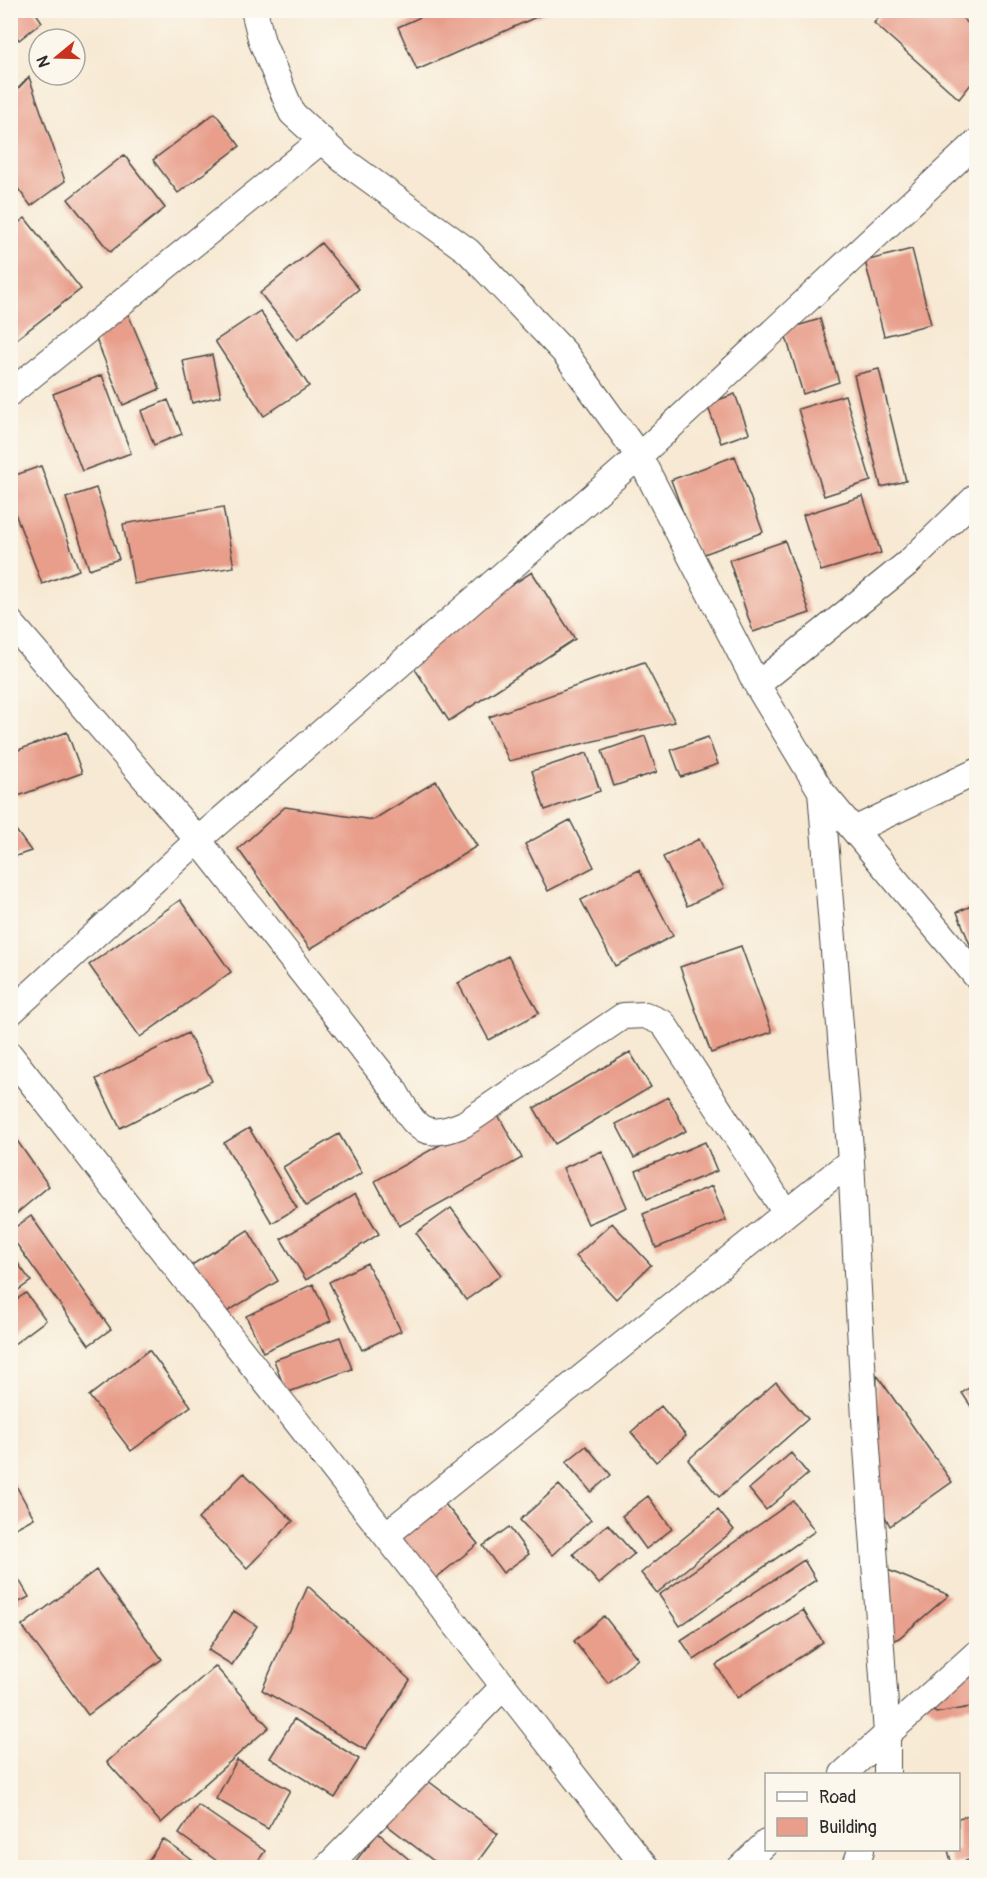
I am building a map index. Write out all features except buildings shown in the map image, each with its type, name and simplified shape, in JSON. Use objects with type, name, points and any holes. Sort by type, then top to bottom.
[{"type":"street","points":[[254,10],[262,42],[292,113],[344,160],[468,251],[566,353],[639,456],[757,685],[821,791],[976,976]]},
{"type":"street","points":[[10,393],[322,140]]},
{"type":"street","points":[[10,1013],[198,840],[639,456],[976,143]]},
{"type":"street","points":[[757,685],[909,562],[976,497]]},
{"type":"street","points":[[10,622],[198,840],[393,1088],[413,1123],[425,1132],[443,1133],[464,1125],[623,1016],[645,1015],[663,1023],[786,1213]]},
{"type":"street","points":[[854,830],[976,772]]},
{"type":"street","points":[[821,791],[851,1161],[865,1419],[887,1734],[887,1773]]},
{"type":"street","points":[[10,1055],[646,1868]]},
{"type":"street","points":[[386,1535],[851,1161]]},
{"type":"street","points":[[844,1773],[976,1654]]},
{"type":"street","points":[[326,1868],[504,1686]]},
{"type":"street","points":[[740,1868],[765,1844]]},
{"type":"street","points":[[855,1868],[861,1851]]}]
